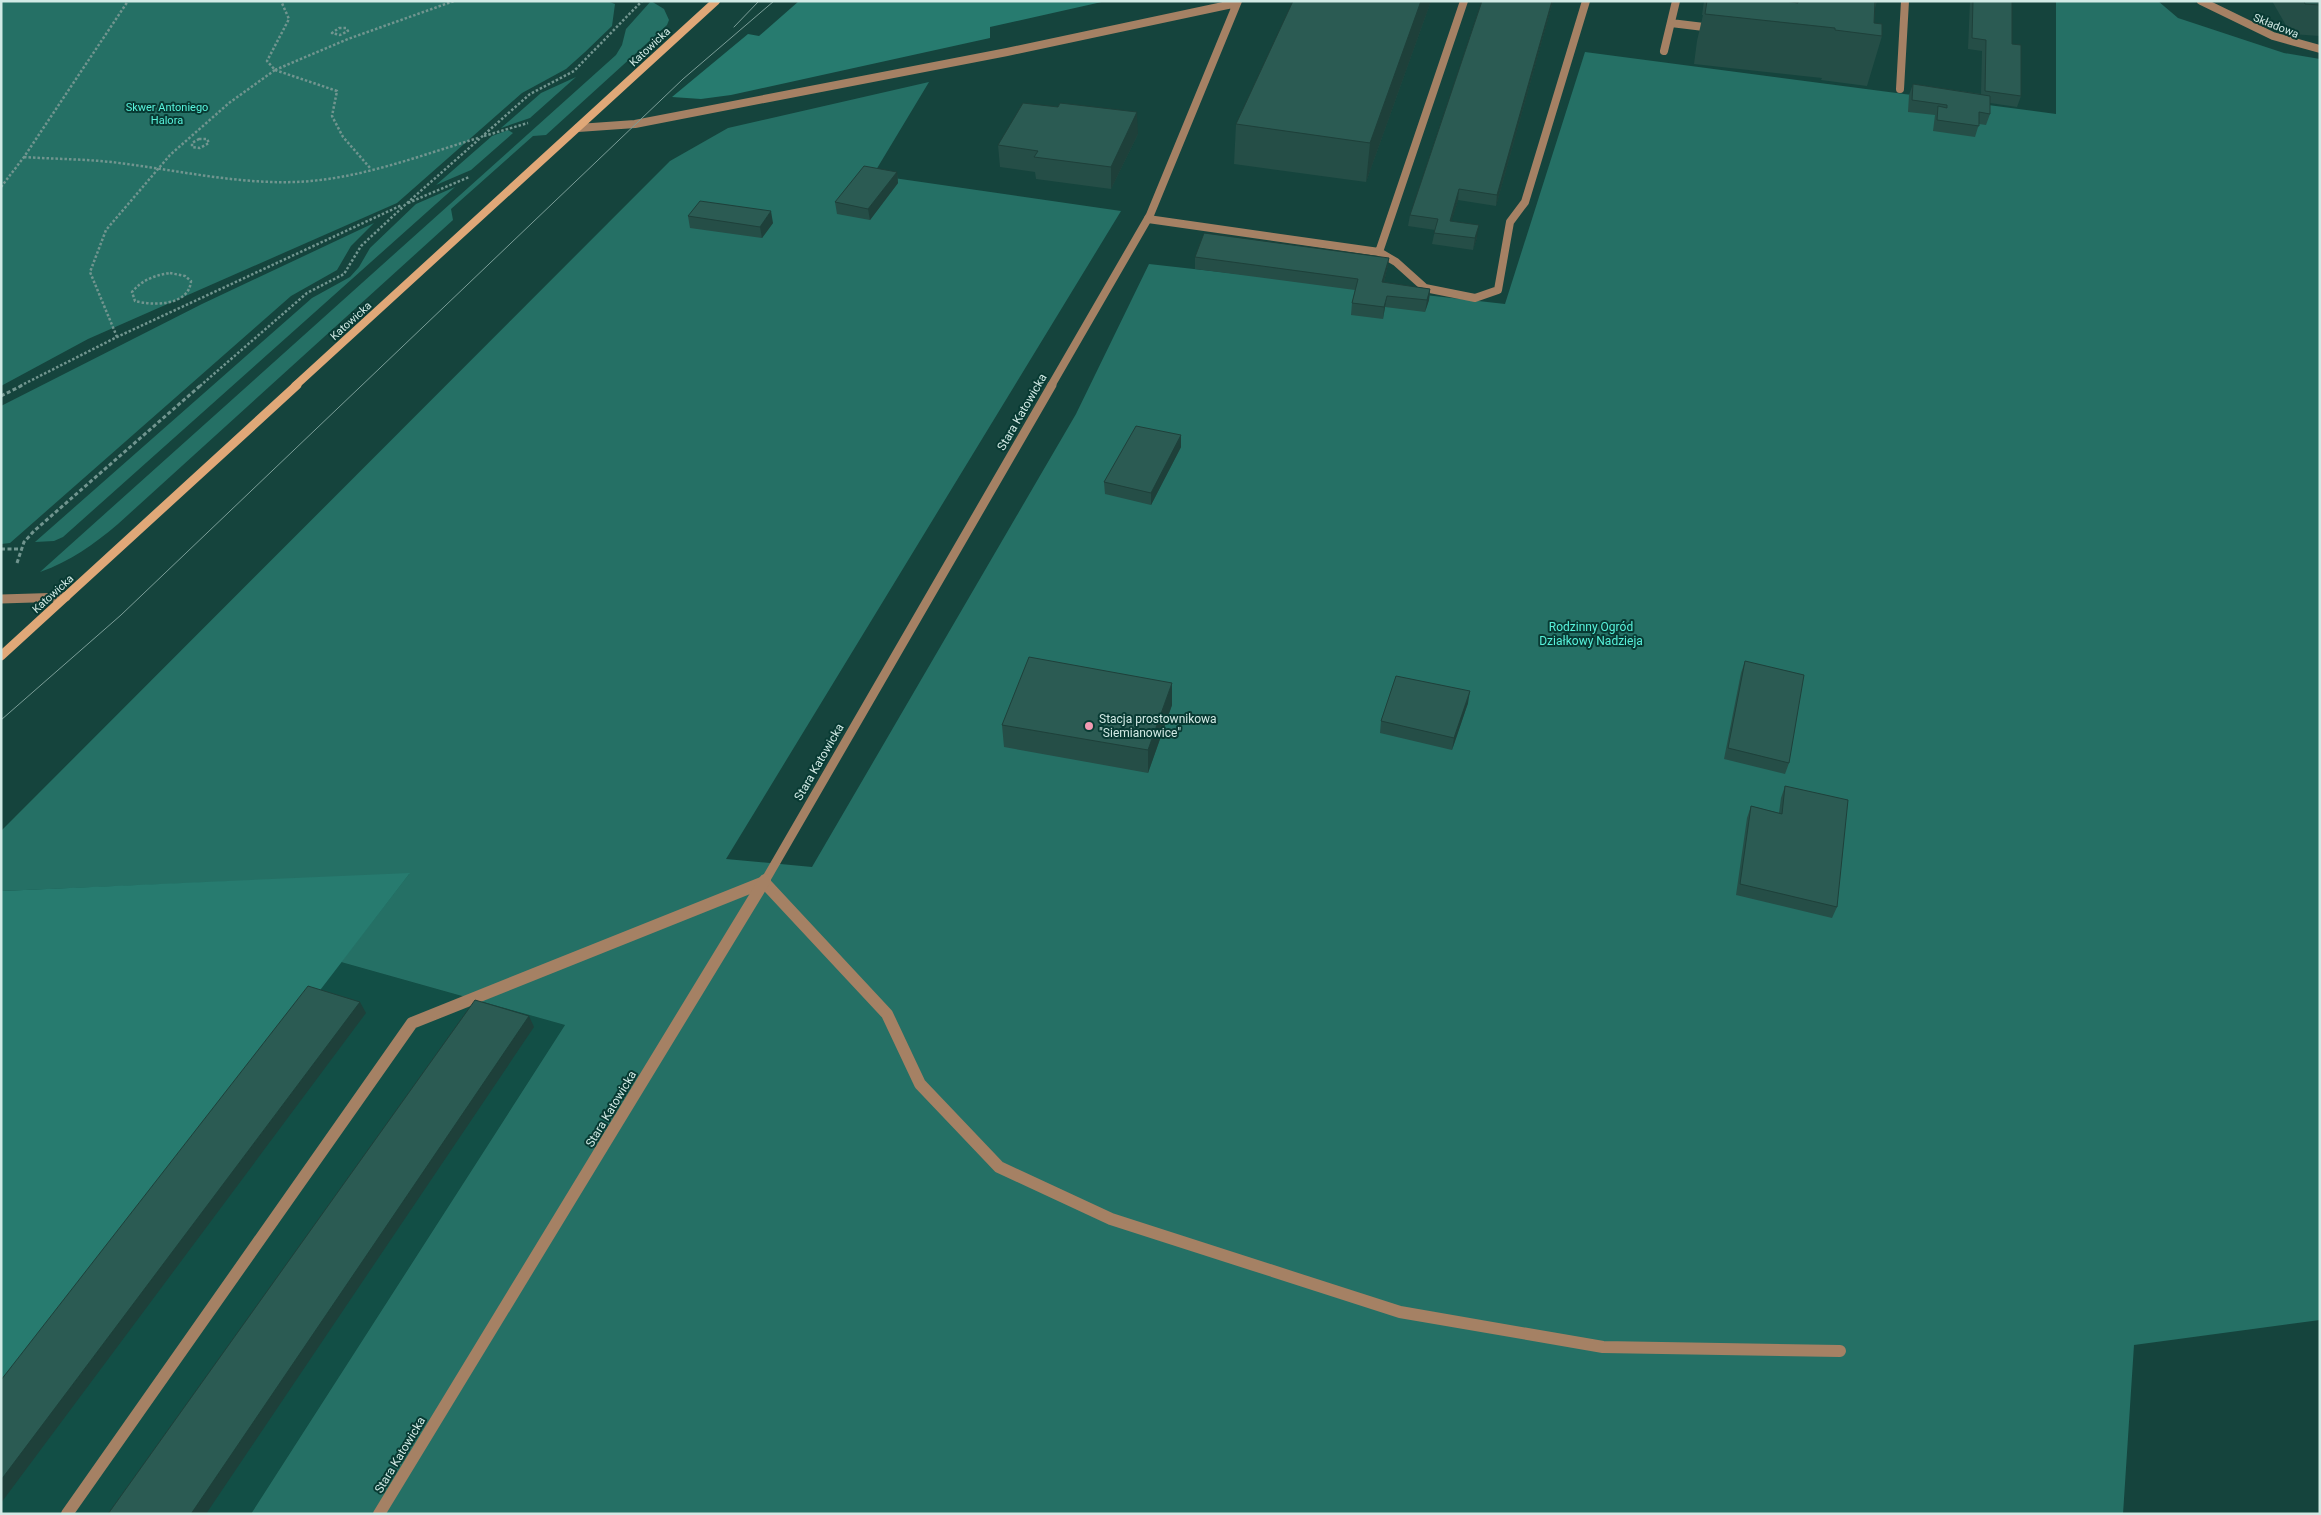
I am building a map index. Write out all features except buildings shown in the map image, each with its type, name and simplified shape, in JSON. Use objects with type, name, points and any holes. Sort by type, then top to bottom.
[{"type":"main road","name":"Katowicka","points":[[1,656],[716,1]]},
{"type":"street","points":[[1379,252],[1464,1]]},
{"type":"street","points":[[1148,219],[1379,252],[1396,262],[1425,288],[1475,298],[1498,290],[1510,222],[1525,202],[1586,1]]},
{"type":"street","points":[[1664,51],[1676,1]]},
{"type":"street","points":[[1900,89],[1905,1]]},
{"type":"street","name":"Składowa","points":[[2201,1],[2265,34],[2302,46],[2320,49]]},
{"type":"street","points":[[578,128],[635,124],[1007,52],[1237,2]]},
{"type":"street","name":"Stara Katowicka","points":[[379,1514],[764,882],[1148,219],[1237,2]]},
{"type":"street","points":[[1671,23],[1719,29]]},
{"type":"street","points":[[1,599],[66,597]]},
{"type":"street","points":[[67,1514],[412,1023],[764,882],[887,1014],[920,1084],[999,1167],[1111,1219],[1400,1312],[1604,1347],[1840,1351]]},
{"type":"path","points":[[1,187],[24,157],[128,1]]},
{"type":"path","points":[[282,1],[289,20],[267,61],[275,70],[337,91],[332,116],[343,137],[372,170]]},
{"type":"path","points":[[117,337],[90,272],[106,230],[156,170],[229,103],[275,70],[348,39],[454,1]]},
{"type":"path","points":[[16,566],[21,548],[34,531],[300,299],[348,270],[361,246],[406,204],[533,92],[574,71],[641,1]]},
{"type":"path","points":[[343,35],[347,33],[348,29],[339,28],[332,32],[335,35],[343,35],[348,39]]},
{"type":"path","points":[[24,157],[111,162],[156,170],[260,182],[296,182],[330,179],[372,170],[537,120]]},
{"type":"path","points":[[185,142],[192,143],[202,138],[210,141],[206,146],[197,148],[192,147],[192,143]]},
{"type":"path","points":[[1,396],[182,306],[476,174]]},
{"type":"path","points":[[178,274],[185,276],[192,283],[186,294],[175,301],[160,305],[142,304],[135,302],[132,292],[136,286],[151,277],[178,274]]},
{"type":"path","points":[[175,301],[182,306]]},
{"type":"path","points":[[1,549],[21,548]]},
{"type":"shaded area","points":[[799,1],[1106,1],[990,27],[990,38],[731,95],[701,99],[672,97],[748,34],[759,36]]},
{"type":"shaded area","points":[[410,873],[1,1406],[1,891]]},
{"type":"shaded area","points":[[341,962],[565,1025],[251,1514],[1,1514],[1,1406]]},
{"type":"green space","name":"Skwer Antoniego Halora","points":[[1,1],[607,1],[615,4],[612,26],[585,52],[566,69],[522,93],[397,203],[88,339],[1,386]]},
{"type":"green space","points":[[651,1],[664,9],[669,20],[667,25],[546,135],[533,136],[451,209],[453,220],[118,524],[81,552],[62,563],[40,572],[616,55],[622,45],[626,29]]},
{"type":"green space","name":"Rodzinny Ogród Działkowy Nadzieja","points":[[2056,1],[2158,1],[2178,18],[2284,53],[2320,59],[2320,1320],[2134,1345],[2123,1514],[251,1514],[565,1025],[341,962],[409,874],[1,891],[1,831],[670,161],[728,128],[929,82],[873,175],[1121,211],[726,859],[812,867],[1076,414],[1149,264],[1505,304],[1585,52],[2056,114]]},
{"type":"green space","points":[[576,77],[530,118],[501,128],[541,93]]},
{"type":"green space","points":[[508,130],[513,133],[471,170],[436,185],[492,136]]},
{"type":"green space","points":[[455,187],[63,537],[54,541],[35,542],[312,298],[350,277],[359,267],[370,248],[416,204]]},
{"type":"green space","points":[[374,223],[351,246],[337,270],[291,296],[10,543],[1,544],[1,406],[202,304]]},
{"type":"tram line","points":[[734,27],[759,1]]},
{"type":"tram line","points":[[1,720],[121,615],[683,79],[774,1]]},
{"type":"place","name":"Stacja prostownikowa \"Siemianowice\"","points":[[1089,726]]}]
